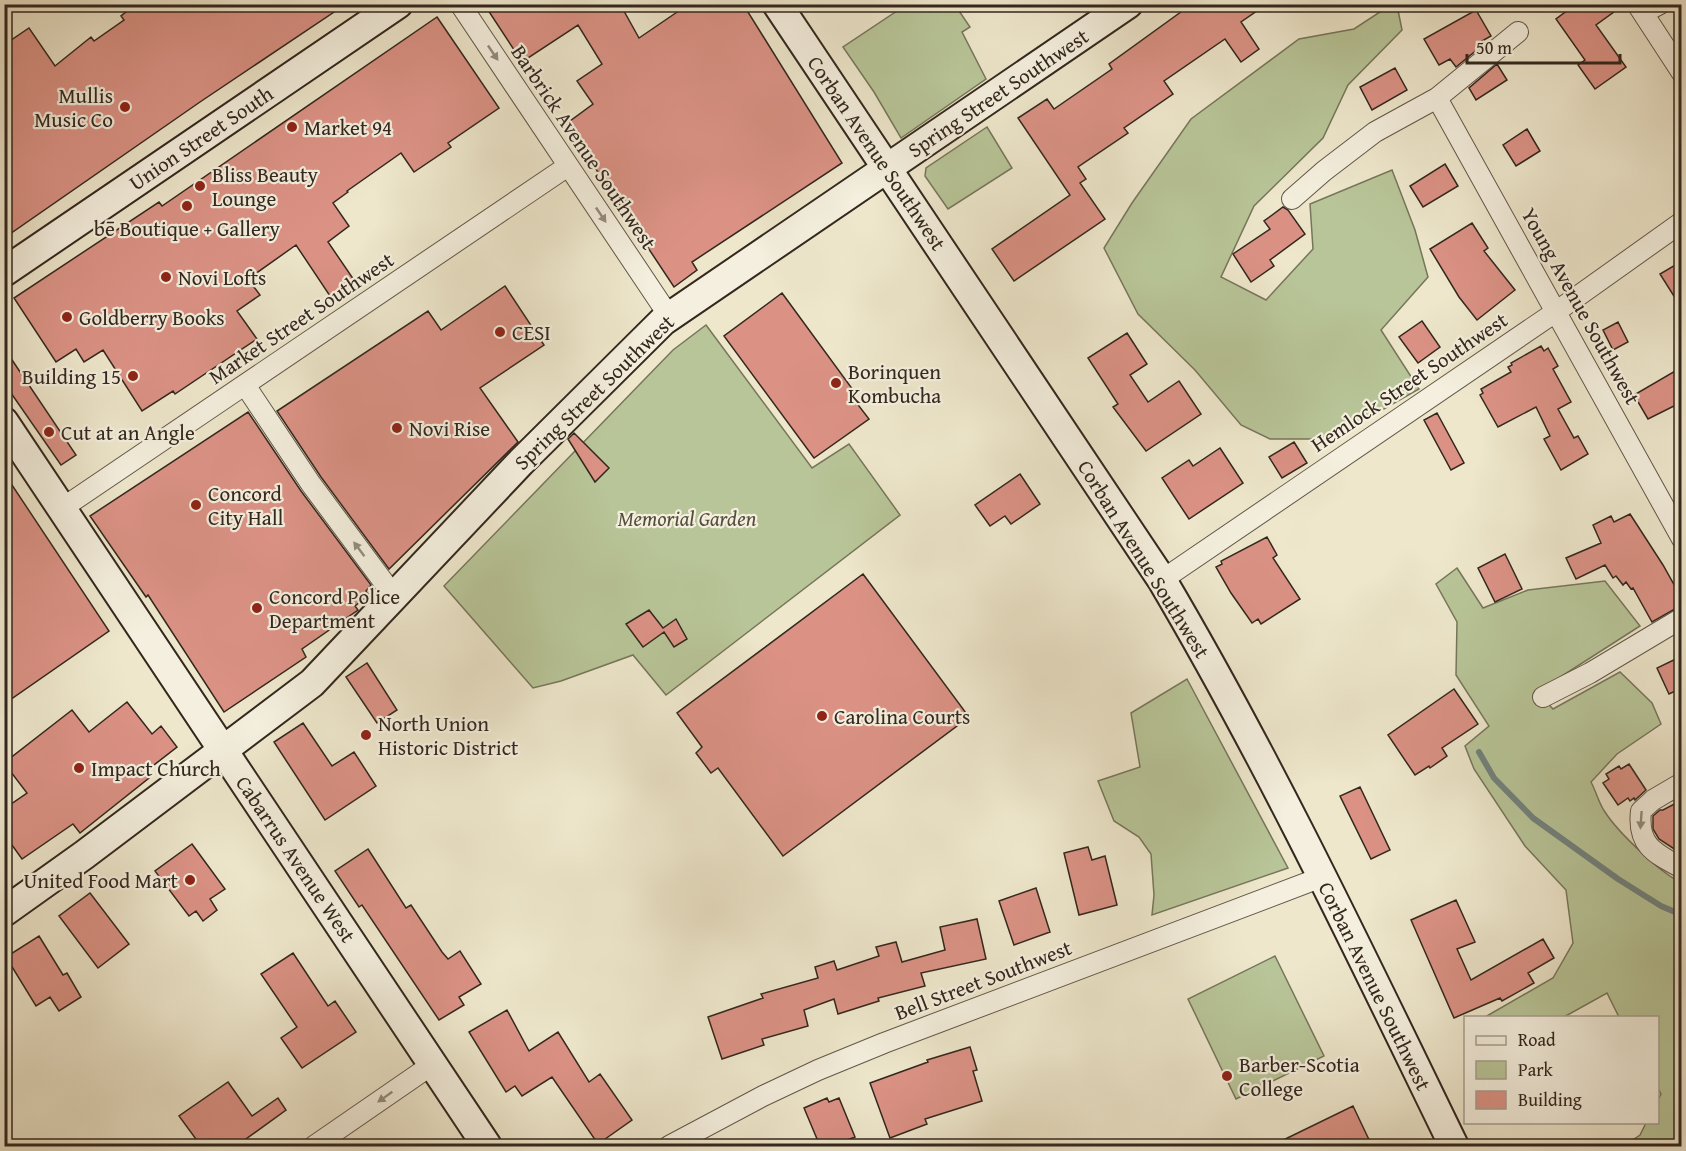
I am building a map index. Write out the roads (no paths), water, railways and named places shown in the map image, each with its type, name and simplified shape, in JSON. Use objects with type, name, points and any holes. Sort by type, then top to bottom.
[{"type":"street","name":"Union Street South","points":[[4,272],[398,4]]},
{"type":"street","name":"Barbrick Avenue Southwest","points":[[460,4],[669,316]]},
{"type":"street","name":"Corban Avenue Southwest","points":[[777,4],[1162,580],[1284,799],[1454,1146]]},
{"type":"street","points":[[1647,7],[1682,73]]},
{"type":"street","name":"Spring Street Southwest","points":[[4,912],[312,683],[521,462],[669,316],[886,169],[1110,9]]},
{"type":"street","points":[[1292,199],[1375,132],[1437,98],[1518,32]]},
{"type":"street","name":"Young Avenue Southwest","points":[[1437,98],[1682,539]]},
{"type":"street","name":"Market Street Southwest","points":[[61,509],[568,166]]},
{"type":"street","name":"Hemlock Street Southwest","points":[[1162,580],[1557,311],[1682,222]]},
{"type":"street","points":[[244,385],[311,484],[394,596]]},
{"type":"street","name":"Cabarrus Avenue West","points":[[4,422],[487,1146]]},
{"type":"street","points":[[1543,697],[1590,673],[1682,618]]},
{"type":"street","points":[[1682,783],[1653,800],[1641,811],[1639,827],[1645,841],[1660,856],[1682,868]]},
{"type":"street","name":"Bell Street Southwest","points":[[669,1146],[763,1096],[837,1062],[1322,877]]},
{"type":"street","points":[[314,1146],[433,1064]]},
{"type":"waterway","points":[[1479,752],[1494,778],[1533,818],[1618,879],[1661,906],[1682,915]]},
{"type":"place","name":"Mullis Music Co","points":[[125,107]]},
{"type":"place","name":"Market 94","points":[[292,127]]},
{"type":"place","name":"Bliss Beauty Lounge","points":[[200,186]]},
{"type":"place","name":"bē Boutique + Gallery","points":[[187,206]]},
{"type":"place","name":"Novi Lofts","points":[[166,277]]},
{"type":"place","name":"Goldberry Books","points":[[67,317]]},
{"type":"place","name":"CESI","points":[[500,332]]},
{"type":"place","name":"Building 15","points":[[133,376]]},
{"type":"place","name":"Borinquen Kombucha","points":[[836,383]]},
{"type":"place","name":"Novi Rise","points":[[397,428]]},
{"type":"place","name":"Cut at an Angle","points":[[49,432]]},
{"type":"place","name":"Concord City Hall","points":[[196,505]]},
{"type":"place","name":"Concord Police Department","points":[[257,608]]},
{"type":"place","name":"Carolina Courts","points":[[822,716]]},
{"type":"place","name":"North Union Historic District","points":[[366,735]]},
{"type":"place","name":"Impact Church","points":[[79,768]]},
{"type":"place","name":"United Food Mart","points":[[190,880]]},
{"type":"place","name":"Barber-Scotia College","points":[[1227,1076]]},
{"type":"park label","name":"Memorial Garden","points":[[687,518]]}]
